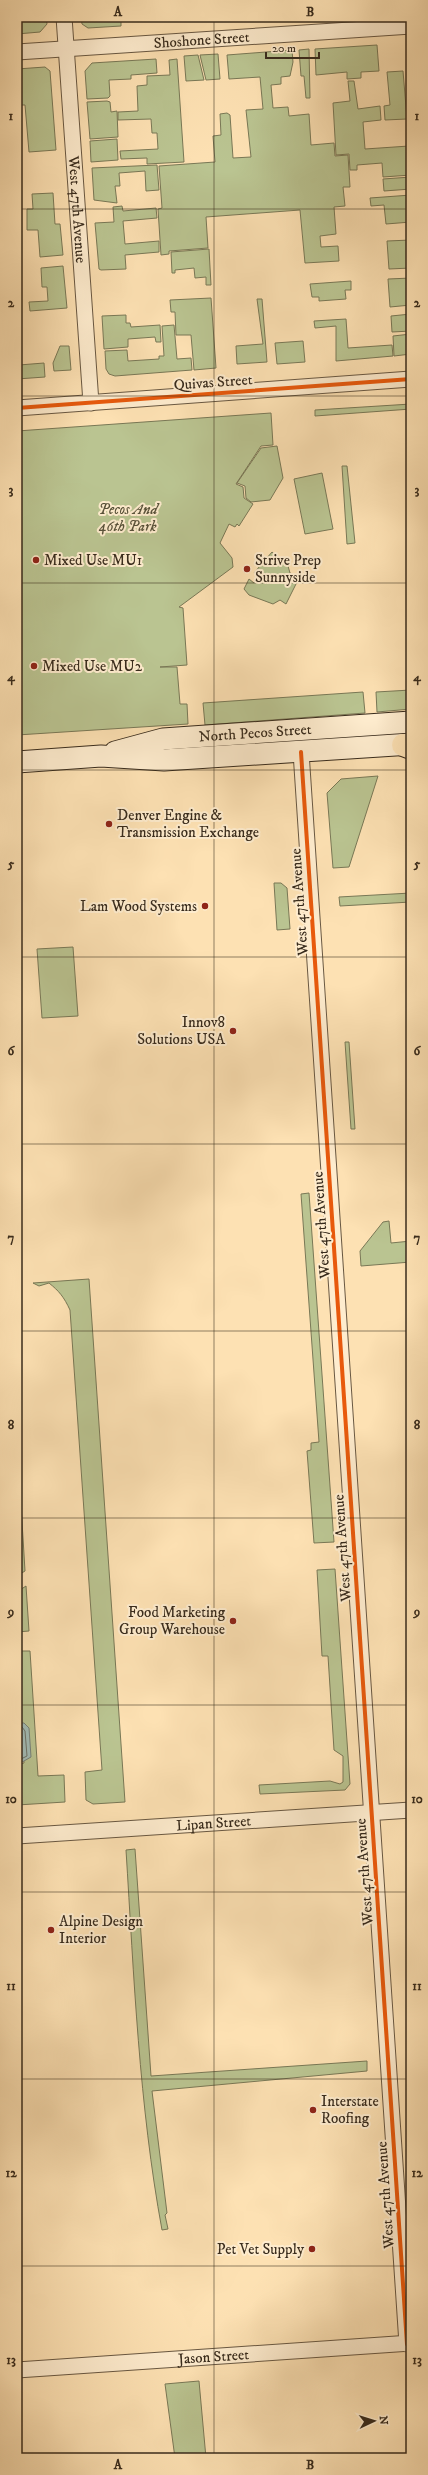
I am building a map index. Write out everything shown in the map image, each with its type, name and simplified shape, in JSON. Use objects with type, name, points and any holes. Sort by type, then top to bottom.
[{"type":"main road","name":"North Pecos Street","points":[[100,756],[163,738],[411,722]]},
{"type":"main road","points":[[301,752],[336,727]]},
{"type":"main road","name":"North Pecos Street","points":[[17,762],[100,756],[164,760],[408,746]]},
{"type":"street","name":"West 47th Avenue","points":[[64,17],[91,403]]},
{"type":"street","name":"Shoshone Street","points":[[17,52],[411,26]]},
{"type":"street","name":"Quivas Street","points":[[17,408],[411,379]]},
{"type":"street","name":"West 47th Avenue","points":[[301,752],[409,2343]]},
{"type":"street","name":"Lipan Street","points":[[17,1836],[411,1810]]},
{"type":"street","name":"Jason Street","points":[[17,2370],[409,2343]]},
{"type":"green space","points":[[20,17],[46,17],[47,24],[40,32],[17,34],[17,19]]},
{"type":"green space","points":[[81,17],[121,17],[121,26],[88,28],[82,24]]},
{"type":"green space","points":[[377,45],[379,71],[361,72],[361,78],[347,79],[347,72],[316,75],[315,49]]},
{"type":"green space","points":[[309,49],[310,98],[306,98],[304,76],[301,76],[299,50]]},
{"type":"green space","points":[[292,50],[293,62],[290,76],[281,77],[281,84],[271,85],[273,108],[288,107],[289,116],[309,114],[311,145],[334,143],[335,156],[348,155],[350,187],[343,187],[345,206],[334,207],[336,234],[320,236],[321,247],[338,246],[339,261],[305,263],[300,210],[206,217],[208,248],[169,251],[169,254],[161,255],[158,209],[162,208],[159,166],[215,162],[213,136],[221,135],[220,114],[227,113],[230,115],[233,158],[251,157],[246,110],[263,109],[260,77],[229,79],[227,55]]},
{"type":"green space","points":[[218,54],[220,79],[206,80],[200,55]]},
{"type":"green space","points":[[198,55],[204,80],[186,81],[184,56]]},
{"type":"green space","points":[[156,59],[157,73],[131,75],[131,79],[109,80],[110,96],[108,98],[87,99],[85,71],[92,63]]},
{"type":"green space","points":[[177,59],[184,162],[147,164],[147,158],[121,159],[120,151],[158,149],[157,133],[152,133],[151,119],[118,120],[118,112],[138,111],[137,86],[147,85],[147,76],[170,75],[169,60]]},
{"type":"green space","points":[[45,67],[50,71],[56,150],[29,152],[25,105],[19,105],[17,69]]},
{"type":"green space","points":[[403,71],[407,119],[385,120],[384,106],[390,105],[387,72]]},
{"type":"green space","points":[[348,81],[354,81],[358,109],[380,106],[381,120],[363,122],[365,149],[409,146],[411,175],[383,177],[382,163],[357,165],[357,170],[350,170],[349,154],[336,155],[333,103],[350,101]]},
{"type":"green space","points":[[87,102],[110,102],[111,112],[117,111],[118,137],[90,139]]},
{"type":"green space","points":[[117,139],[118,160],[91,162],[90,141]]},
{"type":"green space","points":[[157,165],[159,190],[146,191],[145,171],[119,173],[120,186],[115,186],[117,203],[94,200],[92,168]]},
{"type":"green space","points":[[411,177],[411,189],[384,191],[383,179]]},
{"type":"green space","points":[[53,193],[55,224],[60,224],[63,255],[40,257],[38,230],[27,230],[27,209],[33,209],[32,194]]},
{"type":"green space","points":[[411,195],[411,222],[386,224],[384,205],[371,206],[370,198]]},
{"type":"green space","points":[[122,206],[123,211],[156,208],[157,218],[123,221],[125,244],[159,241],[159,252],[125,255],[126,269],[101,270],[99,269],[95,223],[114,222],[113,207]]},
{"type":"green space","points":[[411,240],[411,268],[389,269],[387,241]]},
{"type":"green space","points":[[209,249],[211,285],[206,285],[206,277],[195,278],[194,268],[175,270],[175,273],[172,273],[171,252]]},
{"type":"green space","points":[[63,266],[67,308],[30,311],[29,302],[48,301],[47,287],[42,287],[41,268]]},
{"type":"green space","points":[[411,278],[411,305],[390,307],[388,279]]},
{"type":"green space","points":[[351,281],[351,290],[345,290],[346,299],[319,301],[319,297],[312,297],[310,284]]},
{"type":"green space","points":[[211,298],[216,368],[194,370],[191,335],[176,335],[175,312],[171,312],[170,300]]},
{"type":"green space","points":[[257,299],[262,299],[267,362],[237,364],[236,346],[263,344]]},
{"type":"green space","points":[[411,314],[411,331],[392,332],[391,316]]},
{"type":"green space","points":[[126,315],[126,323],[130,323],[131,327],[160,325],[161,342],[156,342],[155,337],[128,339],[128,347],[104,349],[102,316]]},
{"type":"green space","points":[[346,319],[348,348],[392,345],[393,356],[336,361],[336,326],[315,328],[314,321]]},
{"type":"green space","points":[[174,325],[177,359],[191,358],[192,370],[115,376],[109,374],[106,369],[105,351],[127,350],[128,361],[159,359],[159,356],[164,356],[162,326]]},
{"type":"green space","points":[[411,334],[411,354],[394,356],[393,336]]},
{"type":"green space","points":[[303,341],[305,362],[277,364],[275,343]]},
{"type":"green space","points":[[60,346],[69,346],[71,370],[54,371],[53,363]]},
{"type":"green space","points":[[17,359],[19,365],[44,363],[45,377],[17,379]]},
{"type":"green space","points":[[411,404],[411,409],[315,416],[315,410]]},
{"type":"green space","name":"Pecos And 46th Park","points":[[271,413],[273,445],[261,446],[236,484],[243,487],[244,498],[253,504],[239,526],[237,524],[235,527],[229,524],[220,543],[232,558],[233,567],[179,607],[183,608],[187,665],[160,667],[177,667],[180,704],[187,704],[188,724],[17,735],[17,431]]},
{"type":"green space","points":[[277,446],[283,478],[270,500],[251,502],[246,498],[245,486],[237,483],[261,448]]},
{"type":"green space","points":[[342,466],[347,466],[355,543],[347,544]]},
{"type":"green space","points":[[322,473],[333,529],[305,534],[294,479]]},
{"type":"green space","points":[[272,552],[288,566],[290,573],[299,578],[286,604],[280,600],[273,604],[249,595],[244,589],[249,579],[254,583],[258,577],[254,573]]},
{"type":"green space","points":[[411,690],[411,709],[377,712],[376,692]]},
{"type":"green space","points":[[363,692],[365,713],[205,725],[203,703]]},
{"type":"green space","points":[[378,776],[349,867],[333,868],[327,793],[341,779]]},
{"type":"green space","points":[[274,883],[281,883],[287,888],[290,929],[277,930]]},
{"type":"green space","points":[[411,893],[411,902],[340,906],[339,897]]},
{"type":"green space","points":[[73,947],[78,1016],[42,1018],[37,949]]},
{"type":"green space","points":[[345,1042],[349,1042],[355,1129],[351,1129]]},
{"type":"green space","points":[[309,1193],[334,1542],[314,1543],[307,1451],[311,1450],[311,1443],[319,1442],[301,1194]]},
{"type":"green space","points":[[389,1221],[391,1243],[411,1241],[411,1262],[361,1266],[360,1251],[383,1222]]},
{"type":"green space","points":[[89,1279],[125,1802],[93,1804],[86,1800],[85,1772],[102,1770],[70,1310],[66,1301],[49,1283],[39,1286],[33,1283]]},
{"type":"green space","points":[[17,1488],[20,1488],[25,1571],[17,1576]]},
{"type":"green space","points":[[335,1569],[350,1784],[345,1790],[260,1794],[259,1785],[330,1781],[340,1784],[343,1782],[343,1756],[334,1750],[328,1656],[322,1656],[317,1570]]},
{"type":"green space","points":[[26,1586],[29,1631],[17,1632],[17,1592]]},
{"type":"green space","points":[[17,1651],[30,1651],[38,1776],[64,1775],[65,1802],[17,1805],[17,1765],[24,1763],[20,1722],[17,1723]]},
{"type":"green space","points":[[135,1849],[151,2076],[367,2061],[367,2071],[152,2091],[167,2213],[165,2215],[168,2229],[162,2230],[148,2136],[138,2041],[126,1850]]},
{"type":"green space","points":[[199,2381],[206,2458],[175,2458],[165,2384]]},
{"type":"water","points":[[17,1723],[24,1723],[29,1728],[31,1757],[17,1765]]},
{"type":"cycle path","points":[[17,408],[411,379]]},
{"type":"cycle path","points":[[301,752],[407,2344]]},
{"type":"place","name":"Mixed Use MU1","points":[[36,560]]},
{"type":"place","name":"Strive Prep Sunnyside","points":[[247,569]]},
{"type":"place","name":"Mixed Use MU2","points":[[34,666]]},
{"type":"place","name":"Denver Engine & Transmission Exchange","points":[[109,824]]},
{"type":"place","name":"Lam Wood Systems","points":[[205,906]]},
{"type":"place","name":"Innov8 Solutions USA","points":[[233,1031]]},
{"type":"place","name":"Food Marketing Group Warehouse","points":[[233,1621]]},
{"type":"place","name":"Alpine Design Interior","points":[[51,1930]]},
{"type":"place","name":"Interstate Roofing","points":[[313,2110]]},
{"type":"place","name":"Pet Vet Supply","points":[[312,2249]]}]
